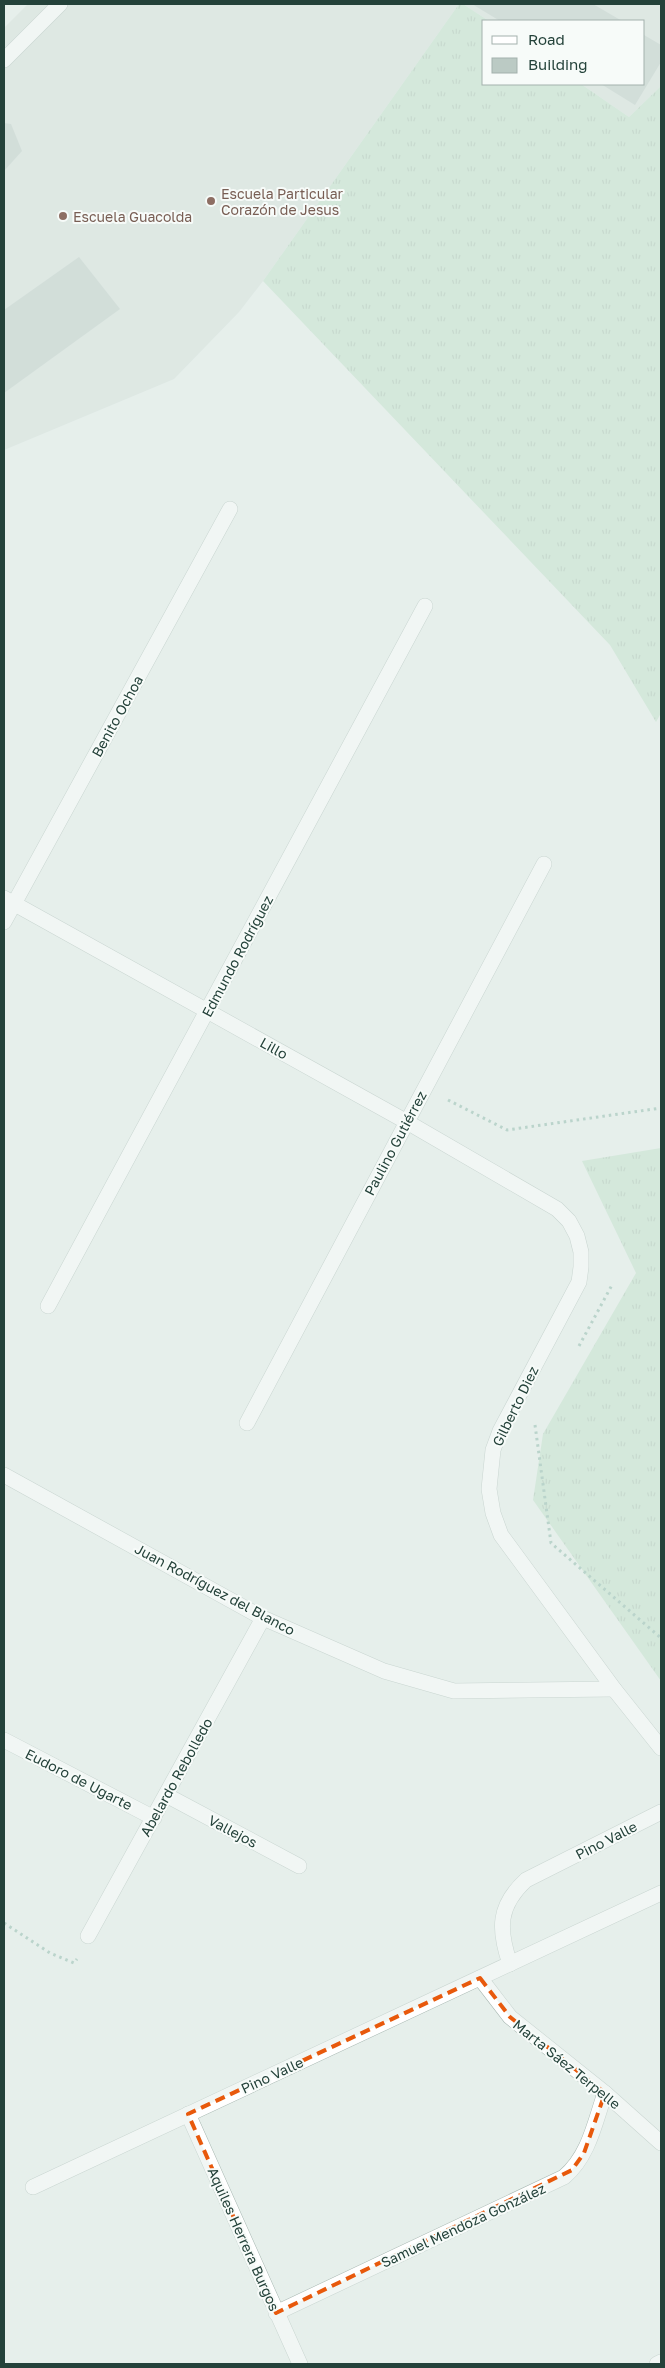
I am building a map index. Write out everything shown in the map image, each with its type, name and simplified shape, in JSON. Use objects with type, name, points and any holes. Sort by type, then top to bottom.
[{"type":"street","points":[[4,60],[60,4]]},
{"type":"street","name":"Benito Ochoa","points":[[4,922],[9,901],[230,509]]},
{"type":"street","name":"Edmundo Rodríguez","points":[[48,1306],[425,606]]},
{"type":"street","name":"Paulino Gutiérrez","points":[[247,1423],[544,864]]},
{"type":"street","name":"Lillo","points":[[9,901],[407,1122],[542,1201]]},
{"type":"street","name":"Gilberto Diez","points":[[542,1201],[557,1209],[569,1221],[577,1236],[581,1252],[579,1282],[500,1431],[491,1460],[489,1489],[493,1513],[501,1535],[614,1689],[661,1748]]},
{"type":"street","name":"Juan Rodríguez del Blanco","points":[[4,1477],[263,1618],[384,1671],[454,1691],[614,1689]]},
{"type":"street","name":"Abelardo Rebolledo","points":[[88,1936],[263,1618]]},
{"type":"street","name":"Eudoro de Ugarte","points":[[4,1740],[154,1818]]},
{"type":"street","name":"Vallejos","points":[[166,1795],[299,1866]]},
{"type":"street","name":"Pino Valle","points":[[510,1964],[502,1942],[503,1923],[506,1904],[515,1891],[526,1880],[661,1812]]},
{"type":"street","name":"Pino Valle","points":[[34,2187],[661,1893]]},
{"type":"street","name":"Marta Sáez Terpelle","points":[[480,1978],[510,2017],[605,2093],[661,2143]]},
{"type":"street","name":"Samuel Mendoza González","points":[[276,2313],[564,2177],[572,2170],[584,2153],[605,2093]]},
{"type":"street","name":"Aquiles Herrera Burgos","points":[[188,2114],[300,2364]]},
{"type":"street","points":[[657,2364],[661,2362]]},
{"type":"path","points":[[425,1088],[507,1130],[661,1108]]},
{"type":"path","points":[[576,1351],[612,1285]]},
{"type":"path","points":[[539,1417],[534,1426],[551,1543],[661,1638]]},
{"type":"path","points":[[4,1923],[50,1953],[74,1964],[88,1936]]},
{"type":"highlighted area","points":[[480,1978],[510,2017],[605,2093],[584,2153],[572,2170],[276,2313],[188,2114]]},
{"type":"shaded area","name":"Escuela Particular Corazón de Jesus","points":[[28,4],[459,4],[263,281],[239,312],[174,379],[4,450],[4,28]]},
{"type":"shaded area","points":[[463,4],[661,4],[661,86],[629,117],[582,85],[645,85],[645,20],[487,20]]},
{"type":"green space","points":[[459,4],[463,4],[487,20],[482,20],[482,85],[582,85],[629,117],[661,86],[661,713],[656,722],[610,645],[263,281]]},
{"type":"green space","points":[[661,1148],[661,1681],[533,1500],[543,1434],[636,1273],[582,1161]]},
{"type":"building","points":[[472,4],[593,4],[620,20],[498,20]]},
{"type":"building","points":[[645,36],[661,45],[661,62],[635,105],[603,85],[645,85]]},
{"type":"building","points":[[4,123],[11,124],[22,151],[4,171]]},
{"type":"building","points":[[79,257],[120,309],[4,393],[4,310]]},
{"type":"place","name":"Escuela Particular Corazón de Jesus","points":[[211,201]]},
{"type":"place","name":"Escuela Guacolda","points":[[63,216]]}]
